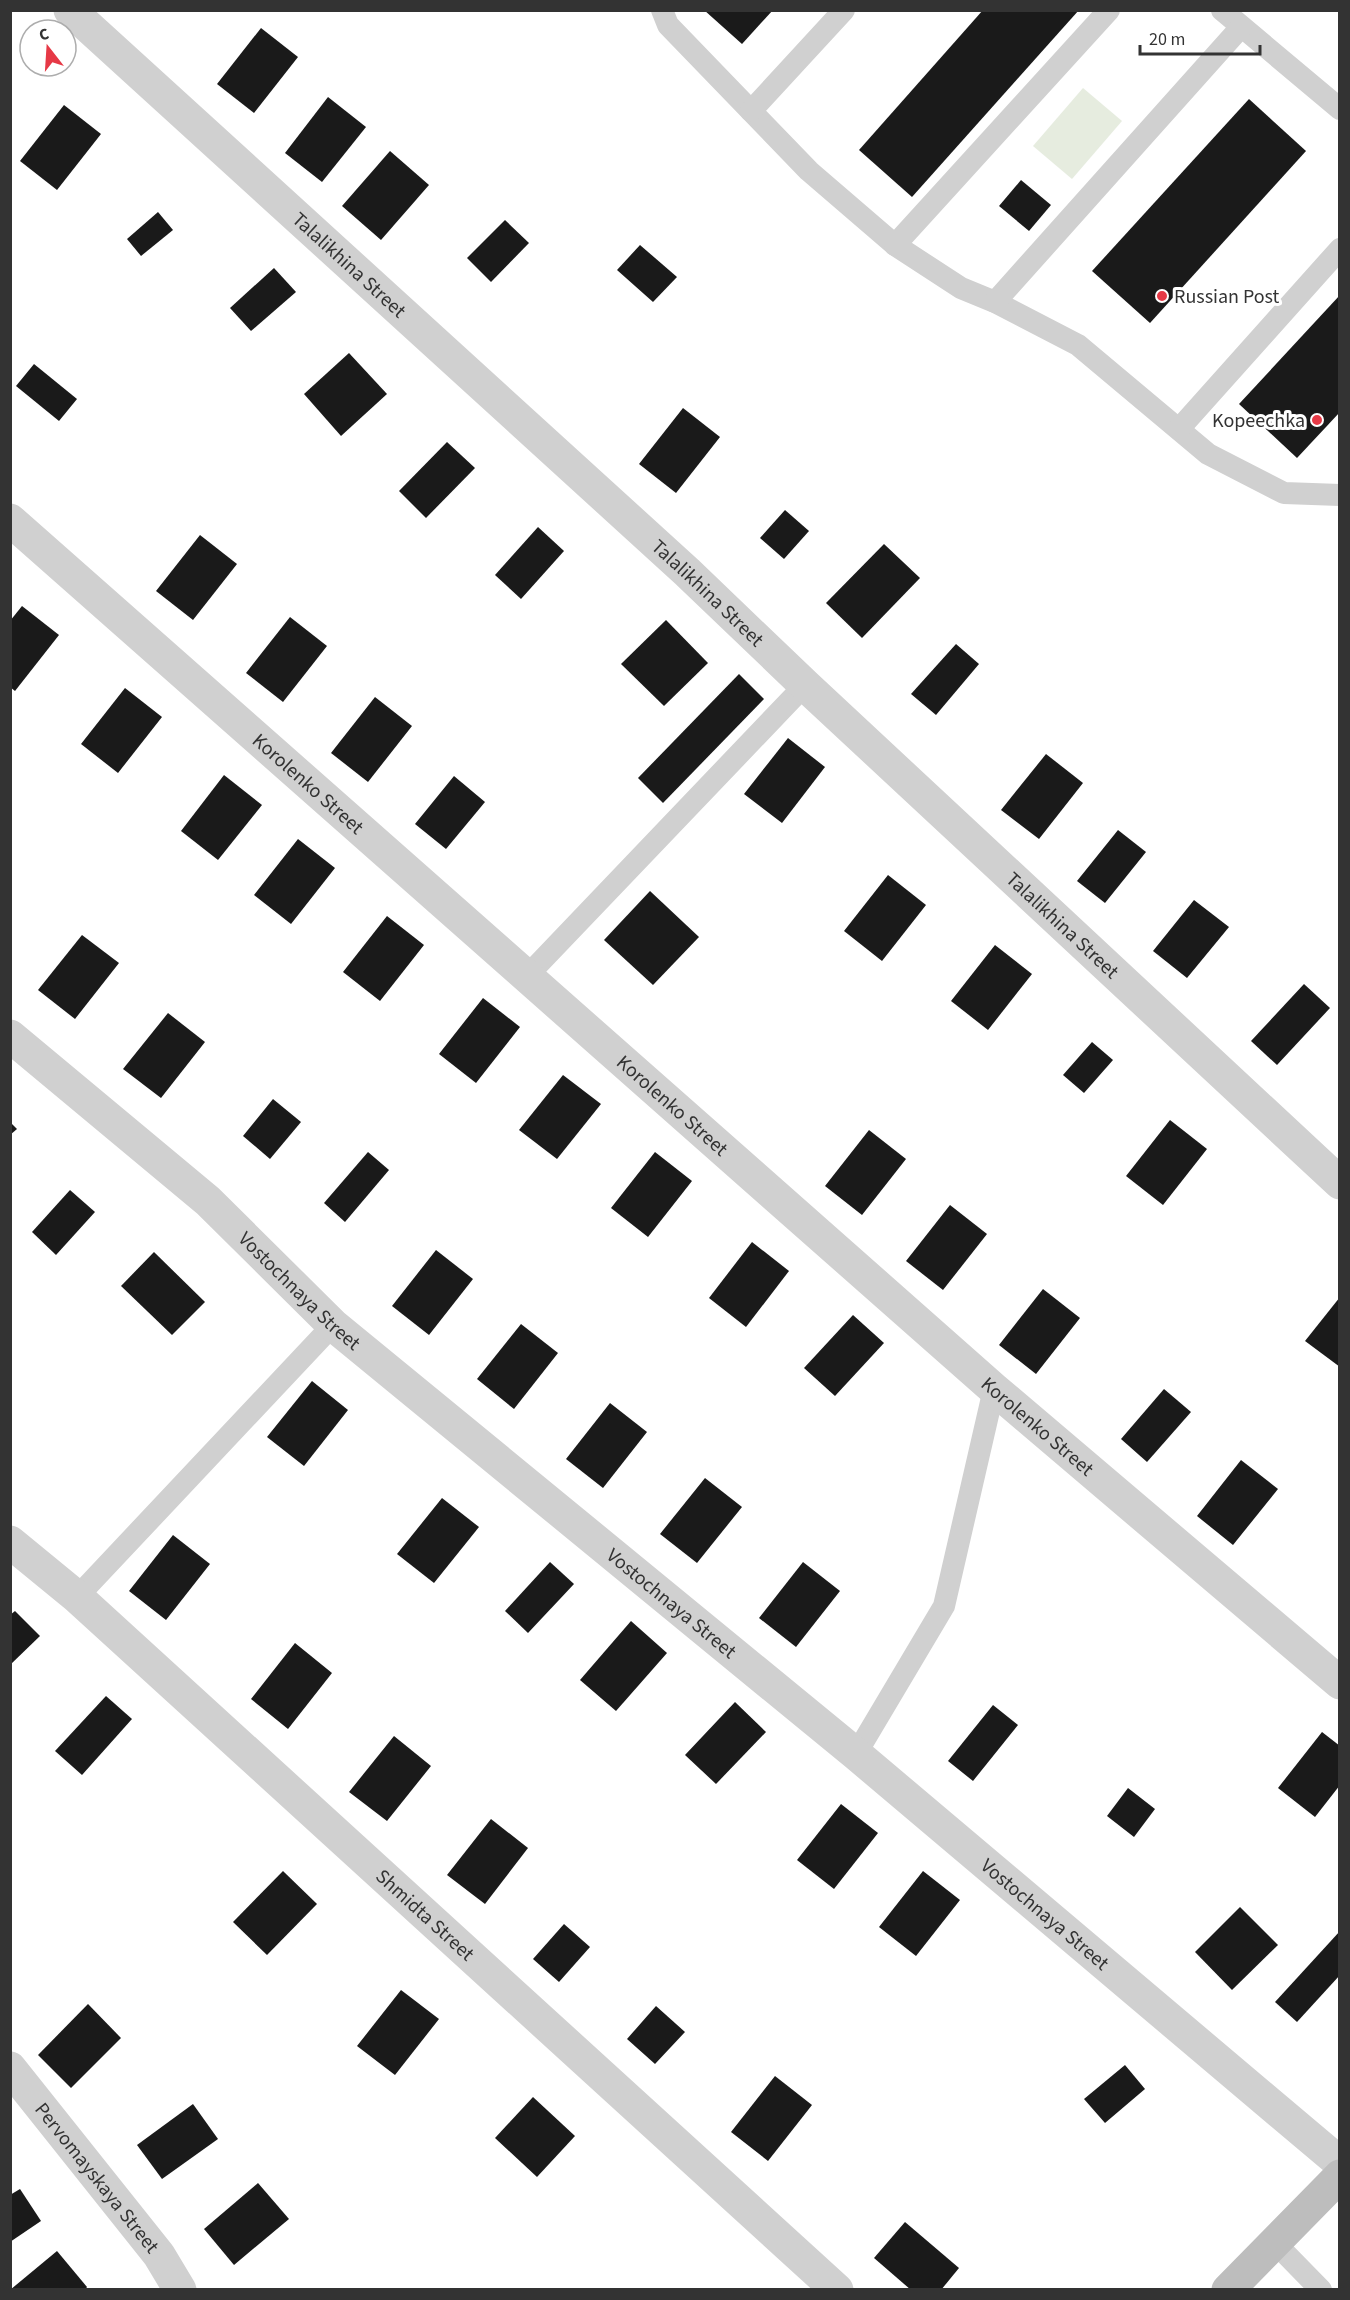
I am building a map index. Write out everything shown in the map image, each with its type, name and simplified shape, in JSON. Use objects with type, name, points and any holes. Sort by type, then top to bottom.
[{"type":"street","name":"Talalikhina Street","points":[[70,10],[679,564],[805,685],[1340,1184]]},
{"type":"street","name":"Korolenko Street","points":[[10,520],[994,1389],[1340,1683]]},
{"type":"street","name":"Vostochnaya Street","points":[[10,1036],[208,1201],[333,1325],[856,1754],[1340,2163]]},
{"type":"street","name":"Shmidta Street","points":[[10,1542],[77,1597],[837,2289]]},
{"type":"street","name":"Pervomayskaya Street","points":[[10,2068],[159,2255],[180,2289]]},
{"type":"street","points":[[1228,2289],[1340,2176]]},
{"type":"lane","points":[[662,10],[668,25],[809,171],[895,245],[961,288],[995,302],[1078,345],[1208,454],[1284,493],[1340,495]]},
{"type":"lane","points":[[751,111],[844,10]]},
{"type":"lane","points":[[895,245],[1109,10]]},
{"type":"lane","points":[[1222,10],[1340,110]]},
{"type":"lane","points":[[995,302],[1241,27]]},
{"type":"lane","points":[[1179,429],[1340,249]]},
{"type":"lane","points":[[527,976],[805,685]]},
{"type":"lane","points":[[77,1597],[333,1325]]},
{"type":"lane","points":[[856,1754],[944,1606],[994,1389]]},
{"type":"lane","points":[[1275,2243],[1321,2289]]},
{"type":"shaded area","points":[[1083,88],[1122,121],[1072,179],[1033,146]]},
{"type":"building","points":[[704,10],[773,10],[742,44]]},
{"type":"building","points":[[983,10],[1079,10],[912,197],[859,150]]},
{"type":"building","points":[[261,28],[298,57],[254,113],[217,84]]},
{"type":"building","points":[[328,97],[366,127],[322,182],[285,153]]},
{"type":"building","points":[[1249,99],[1306,151],[1150,323],[1092,271]]},
{"type":"building","points":[[64,105],[101,134],[57,190],[20,161]]},
{"type":"building","points":[[390,151],[429,185],[381,240],[342,206]]},
{"type":"building","points":[[1021,180],[1051,205],[1029,231],[999,206]]},
{"type":"building","points":[[158,212],[173,230],[141,256],[127,239]]},
{"type":"building","points":[[505,220],[529,243],[491,282],[467,258]]},
{"type":"building","points":[[640,245],[677,277],[653,302],[617,270]]},
{"type":"building","points":[[274,268],[296,292],[251,331],[230,308]]},
{"type":"building","points":[[1340,295],[1340,412],[1297,458],[1239,404]]},
{"type":"building","points":[[349,353],[387,394],[341,436],[304,394]]},
{"type":"building","points":[[34,364],[77,399],[59,421],[16,386]]},
{"type":"building","points":[[683,408],[720,437],[676,493],[639,464]]},
{"type":"building","points":[[447,442],[475,468],[426,518],[399,491]]},
{"type":"building","points":[[785,510],[809,531],[784,559],[760,538]]},
{"type":"building","points":[[538,527],[564,551],[521,599],[495,575]]},
{"type":"building","points":[[200,535],[237,564],[193,620],[156,591]]},
{"type":"building","points":[[884,544],[920,578],[862,638],[826,603]]},
{"type":"building","points":[[22,606],[59,635],[15,691],[10,687],[10,621]]},
{"type":"building","points":[[290,617],[327,646],[283,702],[246,673]]},
{"type":"building","points":[[666,620],[708,663],[664,706],[621,664]]},
{"type":"building","points":[[956,644],[979,664],[936,715],[911,694]]},
{"type":"building","points":[[739,674],[764,699],[663,803],[638,778]]},
{"type":"building","points":[[125,688],[162,717],[118,773],[81,744]]},
{"type":"building","points":[[375,697],[412,726],[368,782],[331,753]]},
{"type":"building","points":[[788,738],[825,767],[782,823],[744,794]]},
{"type":"building","points":[[1046,754],[1083,783],[1039,839],[1001,810]]},
{"type":"building","points":[[224,775],[262,805],[218,860],[181,831]]},
{"type":"building","points":[[454,776],[485,802],[446,849],[415,824]]},
{"type":"building","points":[[1118,830],[1146,852],[1105,903],[1077,881]]},
{"type":"building","points":[[298,839],[335,868],[291,924],[254,895]]},
{"type":"building","points":[[888,875],[926,905],[882,961],[844,931]]},
{"type":"building","points":[[650,891],[699,937],[653,985],[604,940]]},
{"type":"building","points":[[1194,900],[1229,927],[1187,978],[1153,951]]},
{"type":"building","points":[[387,916],[424,945],[380,1001],[343,972]]},
{"type":"building","points":[[82,935],[119,963],[75,1019],[38,990]]},
{"type":"building","points":[[995,945],[1032,974],[988,1030],[951,1001]]},
{"type":"building","points":[[1304,984],[1330,1008],[1277,1065],[1251,1041]]},
{"type":"building","points":[[483,998],[520,1027],[476,1083],[439,1054]]},
{"type":"building","points":[[168,1013],[205,1042],[161,1098],[123,1069]]},
{"type":"building","points":[[1092,1042],[1113,1060],[1084,1093],[1063,1075]]},
{"type":"building","points":[[563,1075],[601,1104],[557,1159],[519,1130]]},
{"type":"building","points":[[273,1099],[301,1122],[270,1159],[243,1136]]},
{"type":"building","points":[[1170,1120],[1207,1149],[1163,1205],[1126,1176]]},
{"type":"building","points":[[10,1122],[17,1129],[10,1135]]},
{"type":"building","points":[[869,1130],[906,1159],[862,1215],[825,1186]]},
{"type":"building","points":[[368,1152],[389,1170],[345,1222],[324,1203]]},
{"type":"building","points":[[655,1152],[692,1181],[648,1237],[611,1208]]},
{"type":"building","points":[[70,1190],[95,1212],[56,1255],[32,1232]]},
{"type":"building","points":[[950,1205],[987,1234],[943,1290],[906,1261]]},
{"type":"building","points":[[752,1242],[789,1271],[746,1327],[709,1298]]},
{"type":"building","points":[[436,1250],[473,1279],[429,1335],[392,1306]]},
{"type":"building","points":[[154,1252],[205,1302],[172,1335],[121,1286]]},
{"type":"building","points":[[1043,1289],[1080,1318],[1036,1374],[999,1345]]},
{"type":"building","points":[[1340,1297],[1340,1367],[1305,1341]]},
{"type":"building","points":[[853,1315],[884,1343],[835,1396],[804,1368]]},
{"type":"building","points":[[521,1324],[558,1353],[514,1409],[477,1379]]},
{"type":"building","points":[[312,1381],[348,1410],[304,1466],[267,1437]]},
{"type":"building","points":[[1164,1389],[1191,1412],[1147,1462],[1121,1439]]},
{"type":"building","points":[[610,1403],[647,1432],[603,1488],[566,1459]]},
{"type":"building","points":[[1241,1460],[1278,1489],[1233,1545],[1197,1516]]},
{"type":"building","points":[[705,1478],[742,1507],[697,1563],[660,1534]]},
{"type":"building","points":[[442,1498],[479,1527],[434,1583],[397,1554]]},
{"type":"building","points":[[173,1535],[210,1564],[166,1620],[129,1591]]},
{"type":"building","points":[[550,1562],[574,1584],[528,1633],[505,1611]]},
{"type":"building","points":[[803,1562],[840,1591],[796,1647],[759,1618]]},
{"type":"building","points":[[15,1611],[40,1636],[10,1665],[10,1615]]},
{"type":"building","points":[[631,1621],[667,1653],[616,1711],[580,1680]]},
{"type":"building","points":[[295,1643],[332,1673],[288,1729],[251,1699]]},
{"type":"building","points":[[106,1696],[132,1719],[82,1775],[55,1751]]},
{"type":"building","points":[[735,1702],[766,1732],[716,1784],[685,1755]]},
{"type":"building","points":[[993,1705],[1018,1725],[973,1781],[948,1761]]},
{"type":"building","points":[[1322,1732],[1340,1746],[1340,1785],[1315,1817],[1278,1788]]},
{"type":"building","points":[[394,1736],[431,1766],[387,1821],[349,1792]]},
{"type":"building","points":[[1128,1788],[1155,1809],[1134,1837],[1107,1816]]},
{"type":"building","points":[[841,1804],[878,1833],[834,1889],[797,1860]]},
{"type":"building","points":[[491,1819],[528,1848],[485,1904],[447,1875]]},
{"type":"building","points":[[283,1871],[317,1904],[267,1955],[233,1922]]},
{"type":"building","points":[[923,1871],[960,1900],[916,1956],[879,1927]]},
{"type":"building","points":[[1240,1907],[1278,1945],[1232,1990],[1195,1952]]},
{"type":"building","points":[[564,1924],[590,1947],[559,1982],[533,1959]]},
{"type":"building","points":[[1340,1931],[1340,1975],[1297,2022],[1275,2002]]},
{"type":"building","points":[[401,1990],[439,2019],[395,2075],[357,2046]]},
{"type":"building","points":[[88,2004],[121,2038],[71,2088],[38,2055]]},
{"type":"building","points":[[656,2006],[685,2032],[655,2064],[627,2039]]},
{"type":"building","points":[[1125,2065],[1145,2089],[1105,2123],[1084,2099]]},
{"type":"building","points":[[775,2076],[812,2105],[768,2161],[731,2132]]},
{"type":"building","points":[[533,2097],[575,2136],[537,2177],[495,2138]]},
{"type":"building","points":[[193,2104],[218,2139],[162,2179],[137,2145]]},
{"type":"building","points":[[258,2183],[289,2219],[234,2265],[204,2229]]},
{"type":"building","points":[[20,2189],[41,2221],[10,2242],[10,2195]]},
{"type":"building","points":[[905,2222],[959,2268],[941,2290],[911,2290],[874,2258]]},
{"type":"building","points":[[57,2251],[87,2287],[85,2290],[10,2290]]},
{"type":"place","name":"Russian Post","points":[[1162,296]]},
{"type":"place","name":"Kopeechka","points":[[1317,420]]}]
